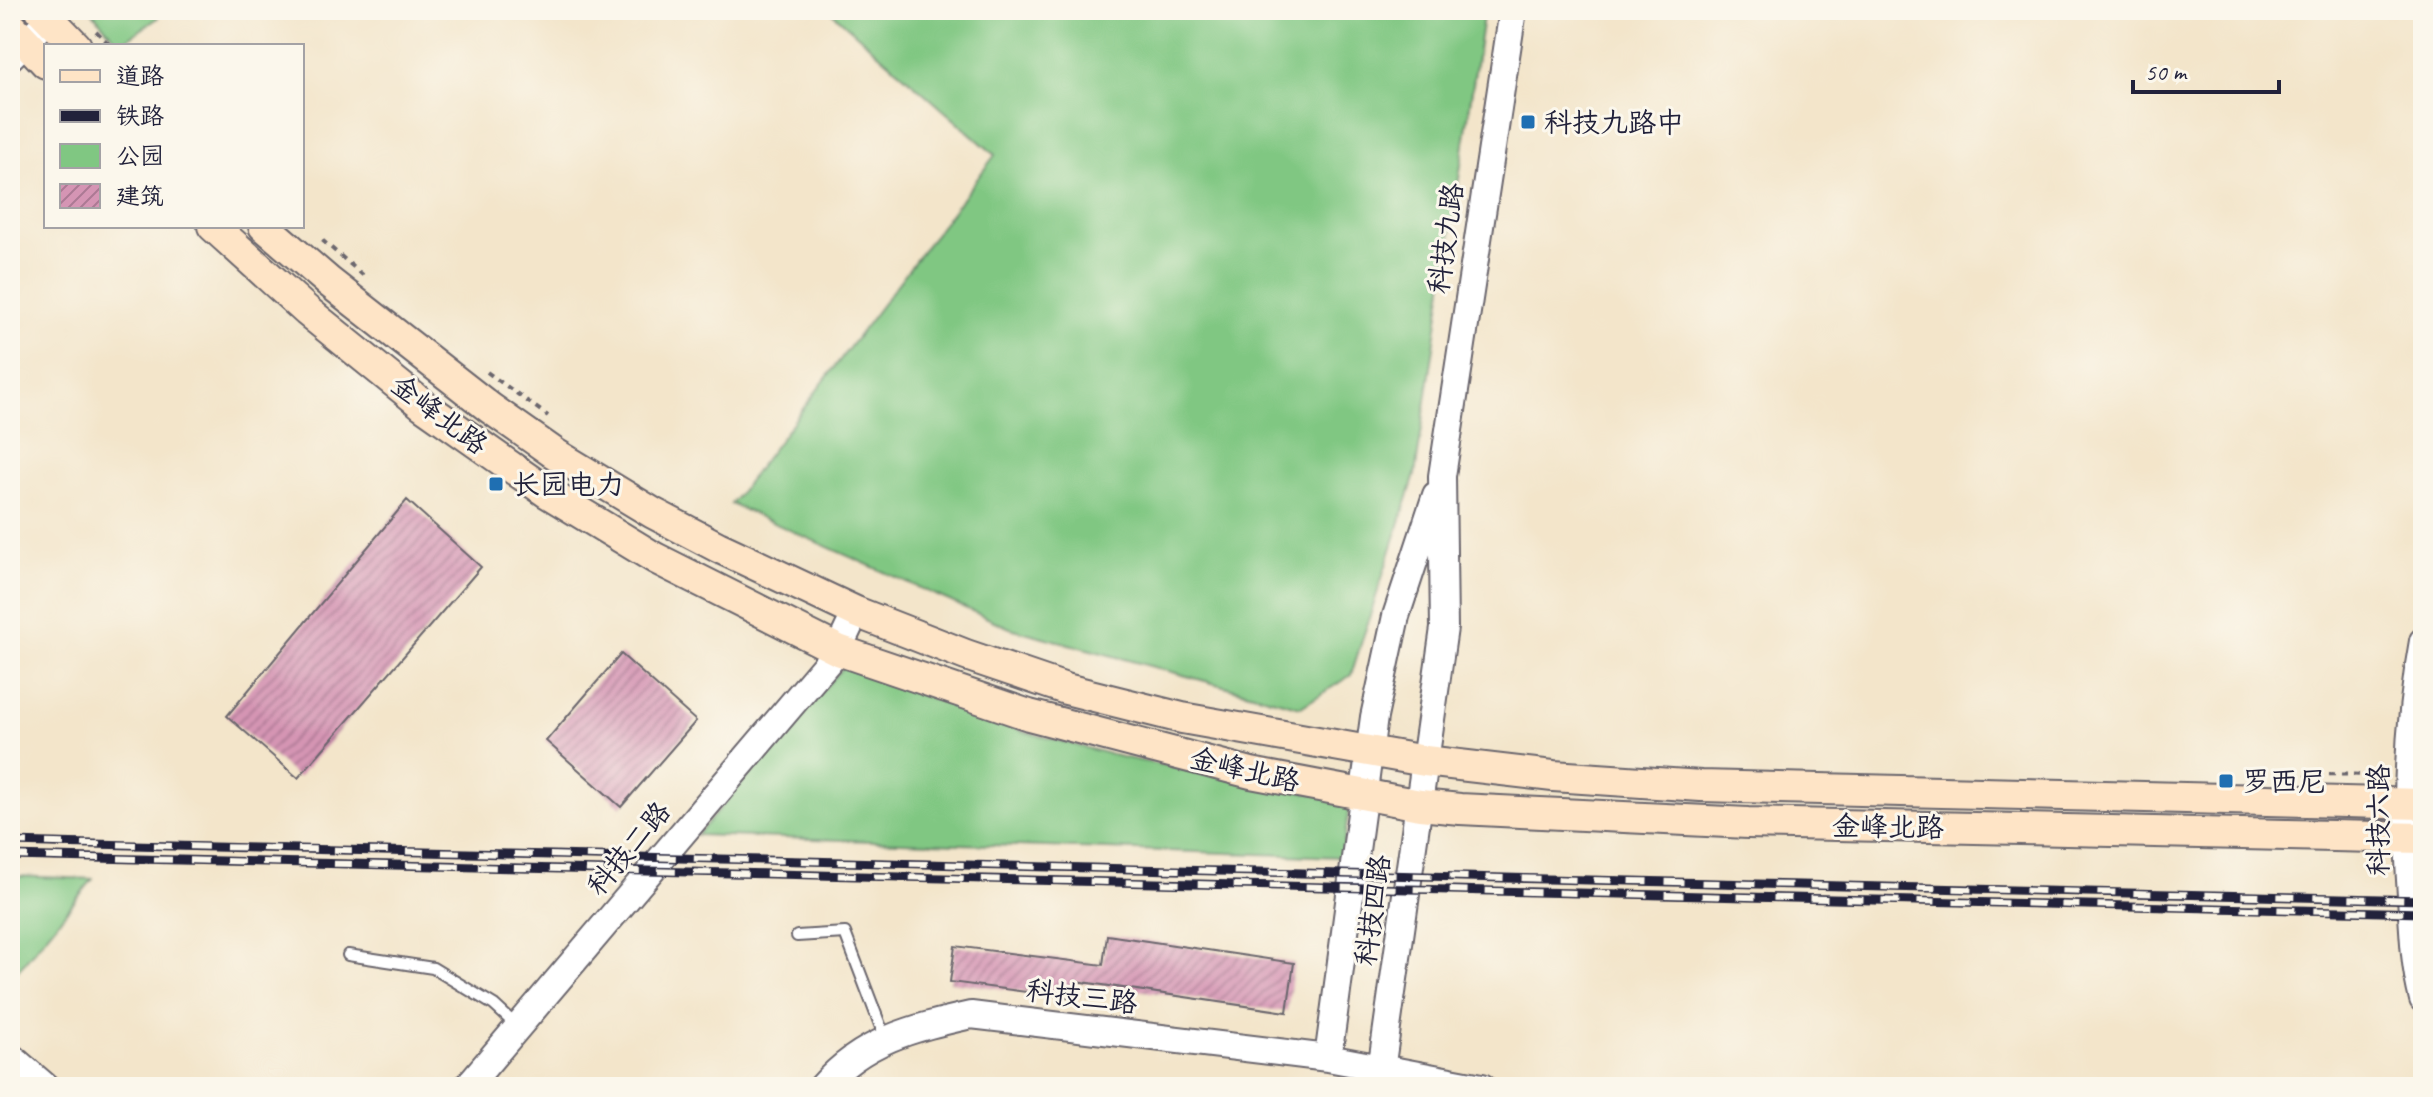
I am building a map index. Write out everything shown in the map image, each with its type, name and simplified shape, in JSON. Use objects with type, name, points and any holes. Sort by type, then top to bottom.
[{"type":"main road","points":[[45,14],[74,44]]},
{"type":"main road","name":"金峰北路","points":[[215,228],[307,311],[423,405],[548,493],[655,558],[838,650],[1029,715],[1251,773],[1420,805],[1748,823],[2415,838]]},
{"type":"main road","name":"金峰北路","points":[[266,228],[416,351],[554,453],[666,520],[856,612],[966,655],[1066,689],[1182,718],[1425,761],[1553,776],[1701,786],[2412,794]]},
{"type":"street","name":"科技九路","points":[[1425,761],[1444,628],[1442,476],[1513,10]]},
{"type":"street","points":[[23,47],[45,14]]},
{"type":"street","name":"科技九路","points":[[1370,751],[1374,717],[1396,616],[1442,476]]},
{"type":"street","name":"科技二路","points":[[467,1087],[838,650],[856,612]]},
{"type":"street","name":"科技六路","points":[[2423,641],[2412,698],[2414,939],[2423,999]]},
{"type":"street","name":"科技四路","points":[[1344,1070],[1362,794],[1370,751]]},
{"type":"street","name":"科技四路","points":[[1381,1070],[1425,761]]},
{"type":"street","name":"科技三路","points":[[822,1087],[834,1074],[885,1038],[971,1015],[1344,1070],[1381,1070],[1482,1087]]},
{"type":"street","points":[[10,1056],[46,1087]]},
{"type":"lane","points":[[797,936],[845,933],[885,1038]]},
{"type":"lane","points":[[348,955],[433,968],[494,1005],[518,1027]]},
{"type":"path","points":[[313,234],[370,281]]},
{"type":"path","points":[[486,371],[558,423]]},
{"type":"path","points":[[2297,774],[2412,794]]},
{"type":"green space","points":[[90,10],[153,10],[158,18],[120,44]]},
{"type":"green space","points":[[829,10],[1484,10],[1415,475],[1351,675],[1301,707],[1010,628],[731,504],[995,155]]},
{"type":"green space","points":[[843,667],[1022,731],[1121,757],[1350,801],[1342,857],[697,835]]},
{"type":"green space","points":[[10,876],[93,879],[10,980]]},
{"type":"building","points":[[407,500],[481,567],[298,778],[227,716]]},
{"type":"building","points":[[621,654],[696,721],[621,807],[546,741]]},
{"type":"building","points":[[1107,935],[1294,963],[1287,1012],[1075,981],[1073,998],[950,982],[955,946],[1103,965]]},
{"type":"railway","points":[[10,842],[2423,900]]},
{"type":"railway","points":[[10,856],[2423,913]]},
{"type":"place","name":"科技九路中","points":[[1528,122]]},
{"type":"place","name":"长园电力","points":[[496,484]]},
{"type":"place","name":"罗西尼","points":[[2226,781]]}]
